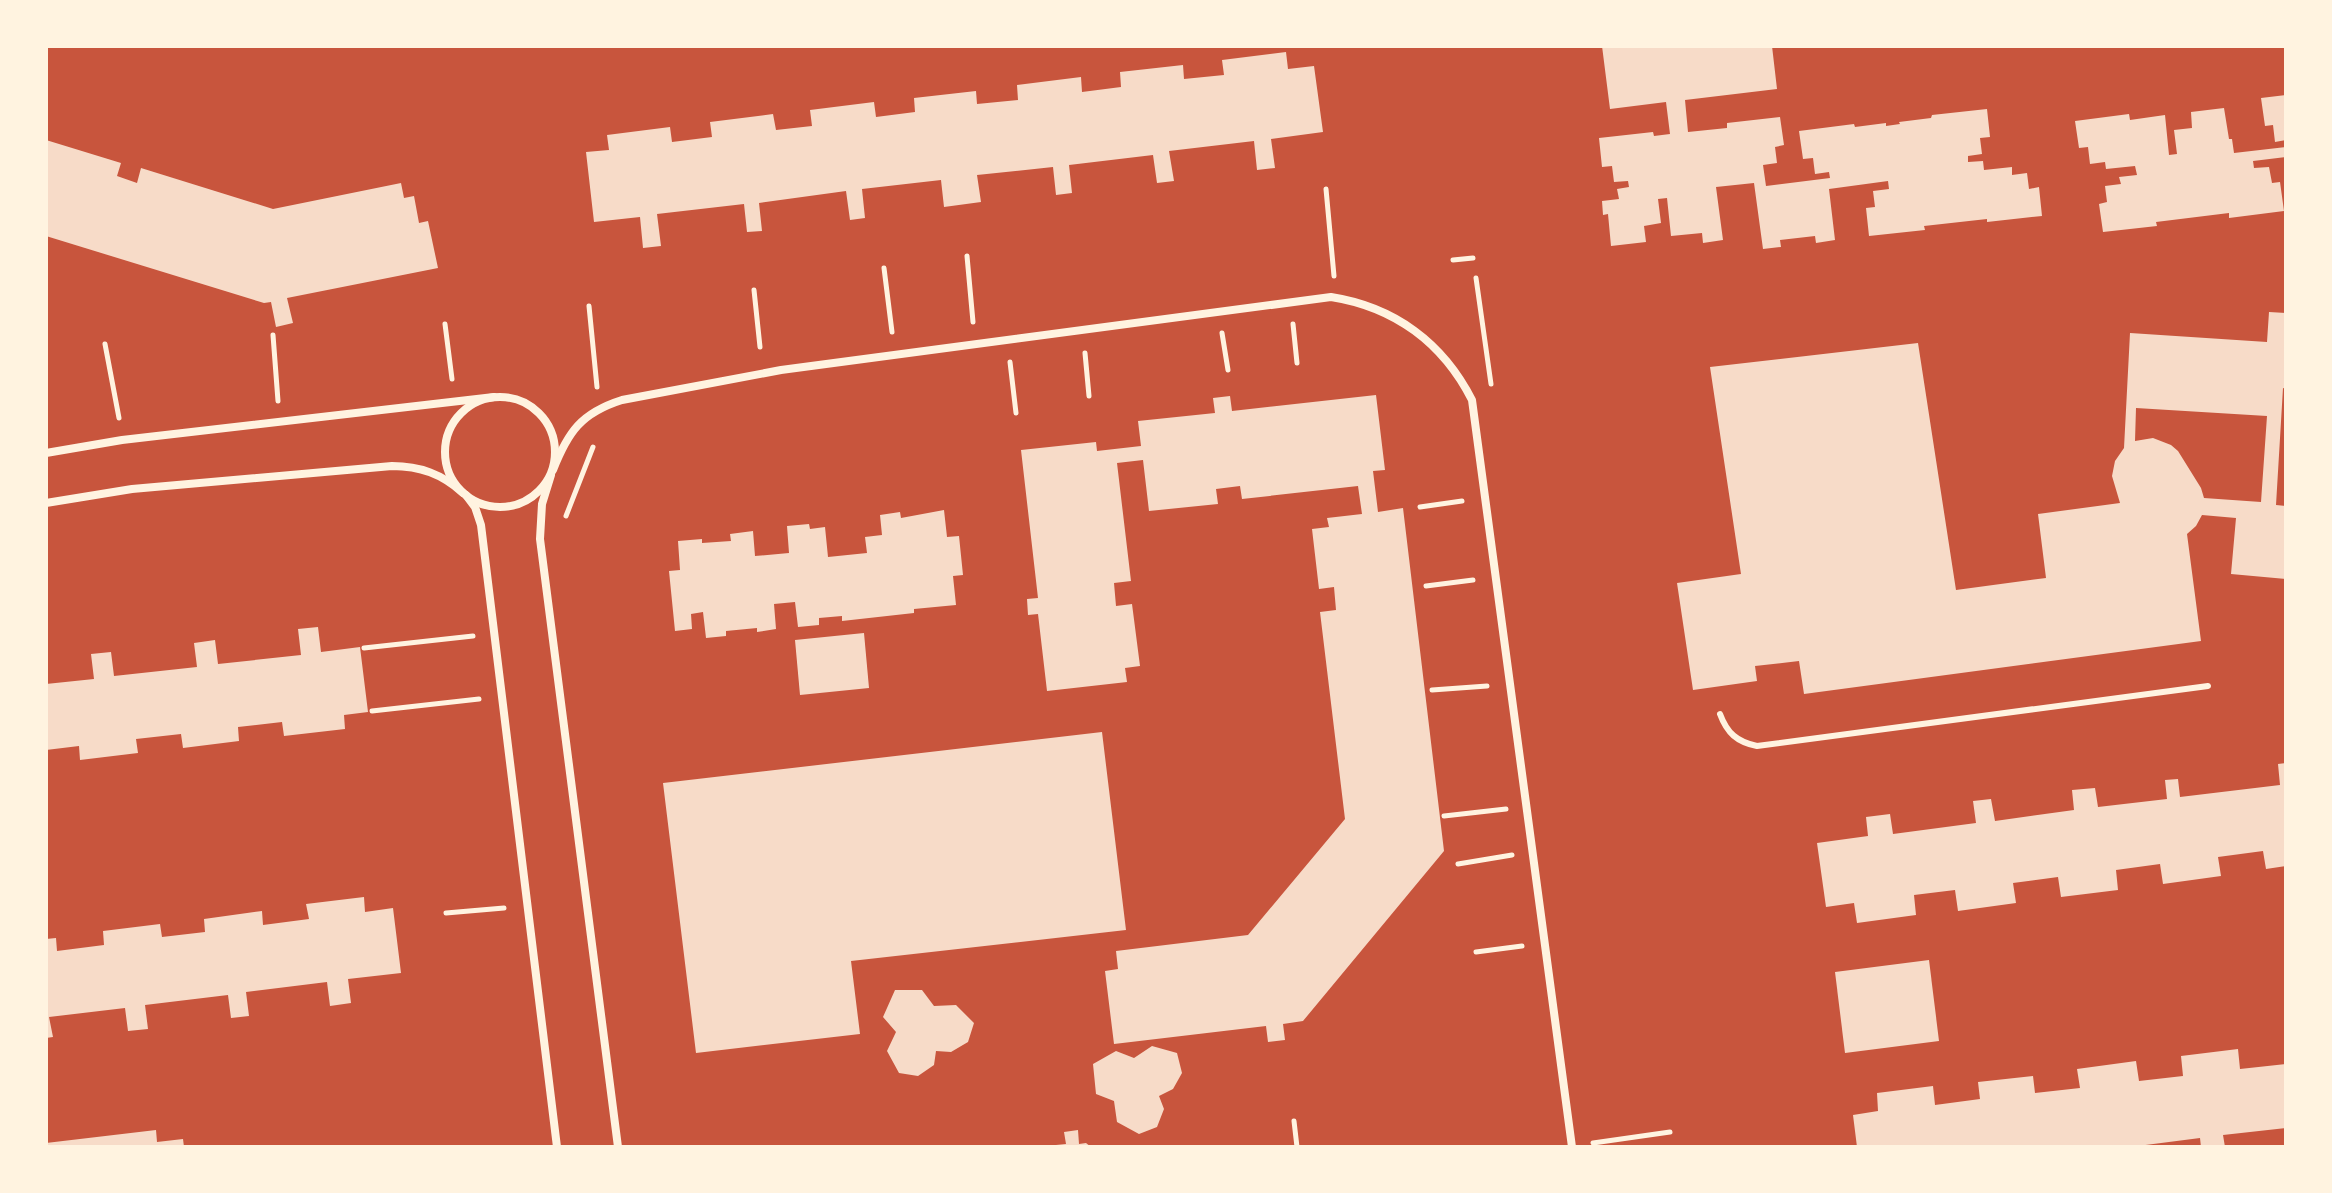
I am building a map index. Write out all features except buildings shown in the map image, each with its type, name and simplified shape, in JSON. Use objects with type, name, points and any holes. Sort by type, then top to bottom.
[{"type":"street","points":[[618,1147],[540,539],[542,504],[562,446],[570,434],[599,408],[622,400],[764,372],[1331,297],[1359,302],[1410,326],[1432,343],[1451,364],[1472,400],[1572,1146]]},
{"type":"street","points":[[494,397],[463,410],[448,434],[445,453],[452,479],[475,507],[481,525],[557,1147]]},
{"type":"street","points":[[46,453],[122,440],[494,397],[522,401],[535,408],[545,418],[556,445],[552,473],[535,495],[512,506],[481,504],[428,470],[414,466],[349,468],[132,489],[46,503]]},
{"type":"lane","points":[[1720,714],[1723,724],[1735,738],[1757,746],[2208,686]]},
{"type":"path","points":[[1326,189],[1334,276]]},
{"type":"path","points":[[967,256],[973,322]]},
{"type":"path","points":[[1453,260],[1473,258]]},
{"type":"path","points":[[884,268],[892,332]]},
{"type":"path","points":[[754,290],[760,347]]},
{"type":"path","points":[[589,306],[595,365]]},
{"type":"path","points":[[1293,324],[1305,322]]},
{"type":"path","points":[[445,324],[452,381]]},
{"type":"path","points":[[1222,333],[1228,370]]},
{"type":"path","points":[[273,335],[280,415]]},
{"type":"path","points":[[1295,343],[1297,363]]},
{"type":"path","points":[[105,344],[122,440]]},
{"type":"path","points":[[1085,351],[1089,396]]},
{"type":"path","points":[[1010,361],[1016,413]]},
{"type":"path","points":[[1420,507],[1465,501],[1463,487]]},
{"type":"path","points":[[1426,586],[1474,579],[1477,594]]},
{"type":"path","points":[[364,648],[474,636]]},
{"type":"path","points":[[1432,690],[1489,686]]},
{"type":"path","points":[[372,711],[482,699]]},
{"type":"path","points":[[1444,816],[1506,809],[1508,824]]},
{"type":"path","points":[[1458,864],[1513,855],[1511,840]]},
{"type":"path","points":[[446,913],[497,908]]},
{"type":"path","points":[[1476,952],[1525,946]]},
{"type":"path","points":[[1294,1121],[1297,1147]]},
{"type":"path","points":[[1572,1146],[1670,1132]]}]
